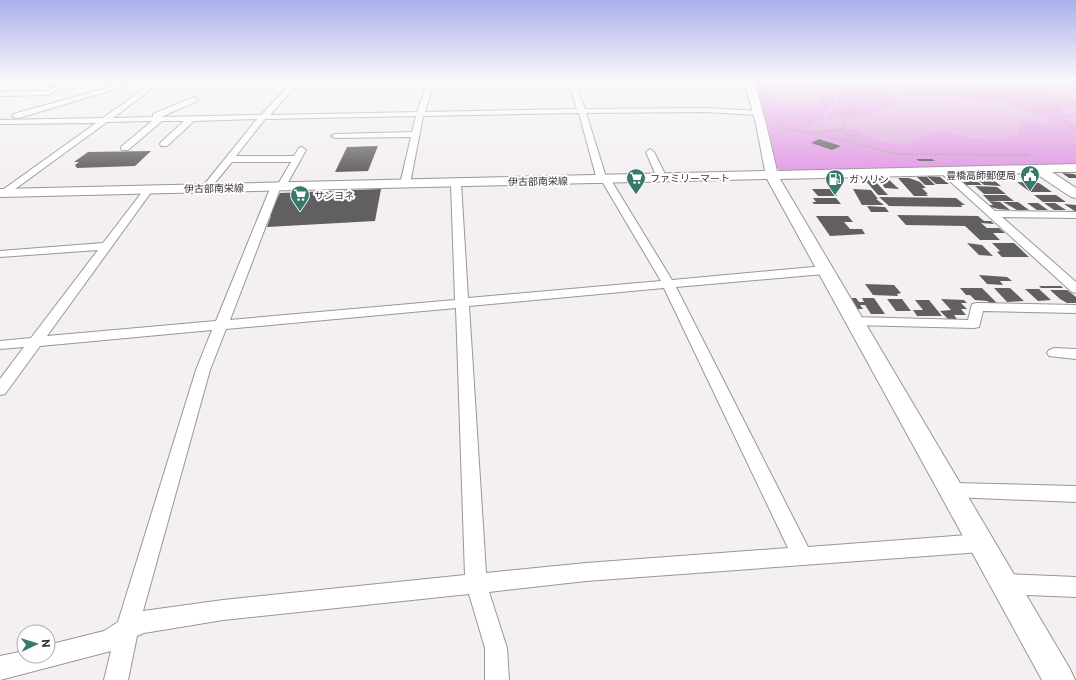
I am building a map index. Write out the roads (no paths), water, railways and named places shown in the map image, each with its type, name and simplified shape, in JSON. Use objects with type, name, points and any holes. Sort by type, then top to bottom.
[{"type":"main road","points":[[762,113],[764,119],[772,176],[824,270],[952,490],[1059,680]]},
{"type":"main road","name":"伊古部南栄線","points":[[2,193],[1076,168]]},
{"type":"main road","points":[[1038,169],[1073,190]]},
{"type":"street","points":[[0,121],[29,113]]},
{"type":"street","points":[[2,193],[114,113]]},
{"type":"street","points":[[150,119],[164,113]]},
{"type":"street","points":[[206,188],[267,113]]},
{"type":"street","points":[[0,121],[488,113]]},
{"type":"street","points":[[583,113],[604,180],[668,283],[802,556]]},
{"type":"street","points":[[724,113],[764,119]]},
{"type":"street","points":[[405,184],[420,114]]},
{"type":"street","points":[[164,144],[192,118]]},
{"type":"street","points":[[125,148],[160,119]]},
{"type":"street","points":[[335,136],[415,134]]},
{"type":"street","points":[[116,680],[127,628],[203,370],[220,325],[278,186],[302,150]]},
{"type":"street","points":[[650,152],[662,178]]},
{"type":"street","points":[[229,159],[297,159]]},
{"type":"street","points":[[945,172],[1076,289]]},
{"type":"street","points":[[456,183],[476,583],[496,648],[497,680]]},
{"type":"street","points":[[0,390],[149,189]]},
{"type":"street","points":[[993,214],[1076,215]]},
{"type":"street","points":[[0,254],[107,246]]},
{"type":"street","points":[[0,345],[824,270]]},
{"type":"street","points":[[854,321],[974,324],[977,307],[1076,309]]},
{"type":"street","points":[[1054,353],[1076,354]]},
{"type":"street","points":[[952,490],[1076,494]]},
{"type":"street","points":[[0,668],[109,641],[127,628],[142,622],[223,610],[586,572],[981,543]]},
{"type":"street","points":[[1005,584],[1076,586]]},
{"type":"waterway","points":[[824,116],[827,113]]},
{"type":"place","name":"豊橋高師郵便局","points":[[1030,192]]},
{"type":"place","name":"ファミリーマート","points":[[636,195]]},
{"type":"place","name":"ガソリン","points":[[835,196]]},
{"type":"place","name":"サンヨネ","points":[[300,212]]}]
